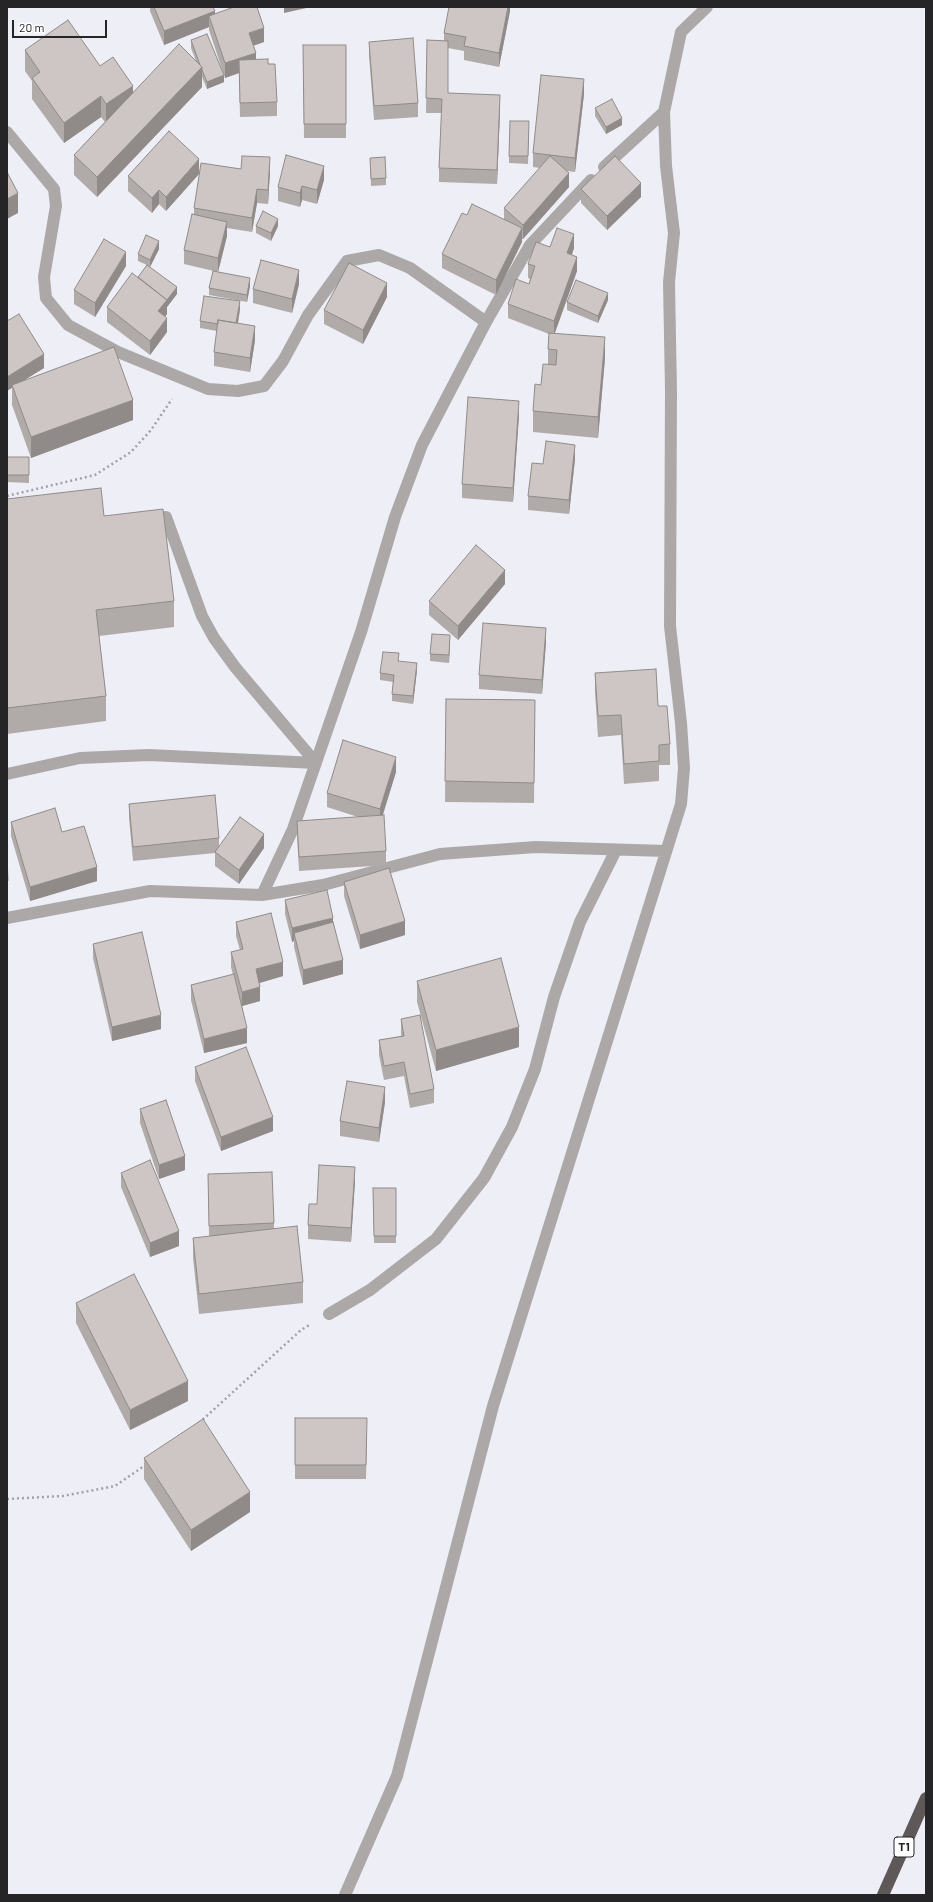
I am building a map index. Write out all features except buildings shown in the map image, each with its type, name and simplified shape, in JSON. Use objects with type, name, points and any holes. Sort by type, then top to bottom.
[{"type":"highway","name":"T1","points":[[883,1895],[926,1798]]},
{"type":"street","points":[[345,1895],[396,1776],[493,1406],[681,804],[684,768],[682,722],[670,626],[671,391],[669,282],[674,234],[666,166],[664,112],[681,32],[707,7]]},
{"type":"street","points":[[262,895],[293,829],[361,632],[395,518],[422,445],[486,322],[530,245],[595,175],[664,112]]},
{"type":"street","points":[[7,132],[54,189],[56,206],[44,277],[46,298],[68,325],[118,352],[186,378],[208,389],[238,391],[264,386],[283,361],[308,314],[347,261],[379,255],[410,268],[486,322]]},
{"type":"street","points":[[166,518],[202,616],[214,638],[240,673],[316,763]]},
{"type":"street","points":[[7,774],[80,758],[149,755],[316,763]]},
{"type":"street","points":[[7,918],[150,891],[262,895],[323,886],[440,854],[536,847],[666,850]]},
{"type":"street","points":[[329,1314],[370,1290],[436,1239],[484,1178],[512,1127],[536,1069],[554,997],[580,922],[616,850]]},
{"type":"path","points":[[7,496],[95,475],[130,452],[152,430],[186,378]]},
{"type":"path","points":[[198,1424],[301,1330],[329,1314]]},
{"type":"path","points":[[7,1499],[63,1496],[115,1486],[151,1461]]}]
